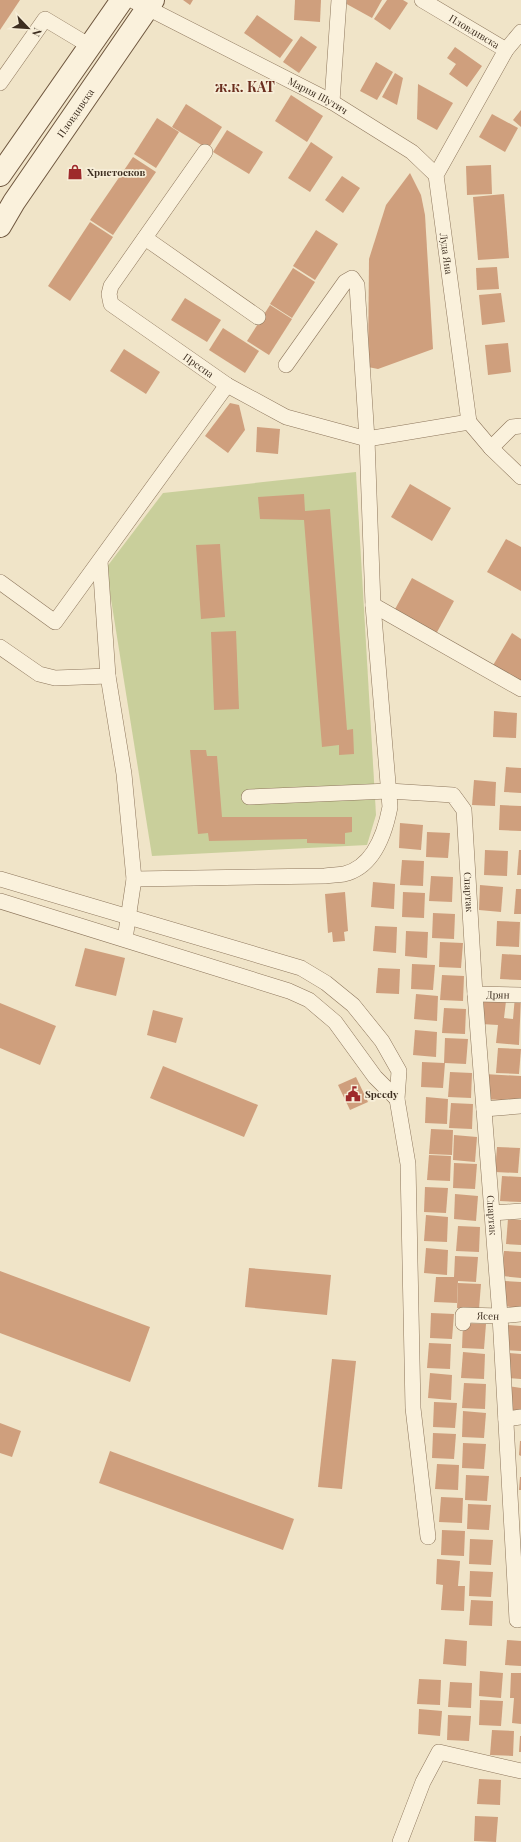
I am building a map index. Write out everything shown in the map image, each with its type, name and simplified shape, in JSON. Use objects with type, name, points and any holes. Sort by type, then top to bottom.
[{"type":"street","points":[[0,175],[122,0]]},
{"type":"street","points":[[332,102],[339,0]]},
{"type":"street","name":"Пловдивска","points":[[422,0],[506,50]]},
{"type":"street","name":"Мария Шутич","points":[[144,3],[332,102],[412,152],[436,175]]},
{"type":"street","name":"Пловдивска","points":[[0,226],[14,202],[144,3]]},
{"type":"street","points":[[0,83],[45,19],[90,46]]},
{"type":"street","points":[[436,175],[506,50],[521,32]]},
{"type":"street","name":"Преспа","points":[[205,152],[111,286],[109,294],[111,304],[227,385],[286,417],[367,438],[469,422]]},
{"type":"street","name":"Луда Яна","points":[[436,175],[469,422]]},
{"type":"street","points":[[145,238],[258,317]]},
{"type":"street","points":[[134,879],[325,876],[346,874],[361,866],[379,845],[385,830],[390,807],[373,605],[367,438],[357,285],[352,278],[345,282],[286,364]]},
{"type":"street","points":[[0,582],[55,622],[227,385]]},
{"type":"street","points":[[469,422],[521,477]]},
{"type":"street","points":[[492,448],[512,427],[521,426]]},
{"type":"street","points":[[100,561],[108,676],[124,774],[134,879],[125,939]]},
{"type":"street","points":[[373,605],[521,689]]},
{"type":"street","points":[[0,647],[39,674],[55,678],[108,676]]},
{"type":"street","points":[[249,797],[389,791]]},
{"type":"street","name":"Спартак","points":[[389,791],[453,795],[464,810],[475,994],[500,1316],[514,1418],[519,1619]]},
{"type":"street","points":[[0,879],[301,968],[326,983],[353,1005],[382,1041],[399,1071],[397,1099],[408,1164],[413,1408],[428,1537]]},
{"type":"street","points":[[0,901],[289,991],[309,1000],[335,1022],[375,1077],[397,1099]]},
{"type":"street","name":"Дрян","points":[[475,994],[521,995]]},
{"type":"street","points":[[484,1109],[521,1106]]},
{"type":"street","points":[[492,1213],[521,1211]]},
{"type":"street","name":"Ясен","points":[[463,1323],[463,1315],[500,1316],[521,1314]]},
{"type":"street","points":[[400,1842],[423,1782],[439,1752],[521,1771]]},
{"type":"green space","points":[[356,472],[376,815],[367,845],[152,856],[106,568],[163,493]]},
{"type":"building","points":[[0,0],[20,0],[0,30]]},
{"type":"building","points":[[183,0],[193,0],[190,5]]},
{"type":"building","points":[[295,0],[321,0],[320,22],[294,20]]},
{"type":"building","points":[[344,0],[382,0],[372,18],[343,2]]},
{"type":"building","points":[[387,0],[403,0],[408,3],[390,30],[374,19]]},
{"type":"building","points":[[257,15],[293,40],[280,58],[244,33]]},
{"type":"building","points":[[301,36],[317,47],[299,73],[283,62]]},
{"type":"building","points":[[455,47],[482,66],[467,87],[449,74],[456,64],[447,58]]},
{"type":"building","points":[[376,62],[393,72],[377,100],[360,91]]},
{"type":"building","points":[[395,73],[403,78],[397,105],[382,97]]},
{"type":"building","points":[[418,84],[453,103],[437,130],[417,119]]},
{"type":"building","points":[[291,95],[323,116],[307,142],[275,121]]},
{"type":"building","points":[[186,104],[222,127],[208,149],[172,127]]},
{"type":"building","points":[[521,110],[521,127],[513,120]]},
{"type":"building","points":[[492,114],[518,128],[505,152],[479,137]]},
{"type":"building","points":[[157,118],[179,132],[156,168],[134,154]]},
{"type":"building","points":[[227,130],[263,152],[249,174],[213,152]]},
{"type":"building","points":[[311,142],[333,157],[310,192],[288,178]]},
{"type":"building","points":[[133,157],[156,172],[113,235],[90,220]]},
{"type":"building","points":[[491,165],[492,194],[467,195],[466,166]]},
{"type":"building","points":[[410,173],[421,195],[425,215],[433,349],[378,369],[368,367],[369,259],[386,205]]},
{"type":"building","points":[[342,176],[360,188],[343,213],[325,200]]},
{"type":"building","points":[[504,194],[509,258],[478,260],[473,197]]},
{"type":"building","points":[[90,222],[113,237],[70,301],[48,286]]},
{"type":"building","points":[[316,230],[338,244],[315,280],[293,266]]},
{"type":"building","points":[[497,267],[499,289],[477,290],[476,268]]},
{"type":"building","points":[[293,268],[315,282],[292,318],[270,304]]},
{"type":"building","points":[[501,293],[505,322],[482,325],[479,295]]},
{"type":"building","points":[[185,298],[221,320],[207,342],[171,320]]},
{"type":"building","points":[[270,305],[292,319],[269,355],[247,341]]},
{"type":"building","points":[[223,328],[259,351],[245,373],[209,350]]},
{"type":"building","points":[[508,343],[511,372],[488,375],[485,345]]},
{"type":"building","points":[[124,349],[160,372],[146,394],[110,371]]},
{"type":"building","points":[[230,403],[239,405],[245,430],[228,453],[205,436]]},
{"type":"building","points":[[257,427],[280,429],[278,454],[256,452]]},
{"type":"building","points":[[410,484],[451,508],[432,541],[391,517]]},
{"type":"building","points":[[304,494],[305,511],[330,509],[347,730],[353,729],[354,754],[339,755],[339,745],[322,747],[304,520],[260,519],[258,497]]},
{"type":"building","points":[[506,539],[521,547],[521,591],[487,572]]},
{"type":"building","points":[[220,544],[225,617],[201,619],[196,545]]},
{"type":"building","points":[[412,578],[454,601],[436,634],[394,611]]},
{"type":"building","points":[[236,631],[239,709],[214,710],[211,632]]},
{"type":"building","points":[[512,633],[521,639],[521,683],[492,667]]},
{"type":"building","points":[[494,711],[517,713],[516,738],[493,737]]},
{"type":"building","points":[[190,750],[206,750],[207,756],[217,756],[222,817],[352,817],[352,832],[345,833],[345,844],[307,843],[307,839],[209,841],[208,833],[198,834]]},
{"type":"building","points":[[506,767],[521,768],[521,793],[504,792]]},
{"type":"building","points":[[474,780],[496,782],[495,806],[472,805]]},
{"type":"building","points":[[500,805],[521,806],[521,831],[499,830]]},
{"type":"building","points":[[400,823],[423,825],[421,850],[399,848]]},
{"type":"building","points":[[427,832],[450,833],[448,858],[426,857]]},
{"type":"building","points":[[485,850],[508,851],[507,876],[484,875]]},
{"type":"building","points":[[519,850],[521,850],[521,875],[517,875]]},
{"type":"building","points":[[402,860],[424,861],[423,886],[400,885]]},
{"type":"building","points":[[431,876],[453,877],[452,902],[429,901]]},
{"type":"building","points":[[373,882],[395,884],[394,909],[371,907]]},
{"type":"building","points":[[480,885],[503,887],[501,912],[479,910]]},
{"type":"building","points":[[516,889],[521,889],[521,914],[514,914]]},
{"type":"building","points":[[345,892],[348,931],[344,932],[345,941],[333,942],[332,932],[328,933],[325,894]]},
{"type":"building","points":[[403,892],[425,893],[424,918],[402,917]]},
{"type":"building","points":[[433,913],[455,914],[454,939],[432,938]]},
{"type":"building","points":[[497,921],[520,922],[519,947],[496,946]]},
{"type":"building","points":[[375,926],[397,927],[396,953],[373,951]]},
{"type":"building","points":[[406,931],[428,932],[427,958],[405,956]]},
{"type":"building","points":[[440,942],[463,943],[461,968],[439,967]]},
{"type":"building","points":[[85,948],[125,958],[116,996],[75,986]]},
{"type":"building","points":[[502,954],[521,955],[521,980],[500,979]]},
{"type":"building","points":[[412,964],[435,965],[433,990],[411,989]]},
{"type":"building","points":[[378,968],[400,969],[399,994],[376,993]]},
{"type":"building","points":[[442,975],[464,976],[463,1001],[440,1000]]},
{"type":"building","points":[[416,994],[438,996],[437,1021],[414,1019]]},
{"type":"building","points":[[515,996],[521,997],[519,1045],[496,1043],[498,1025],[481,1024],[483,999],[506,1001],[504,1018],[513,1019]]},
{"type":"building","points":[[0,1003],[56,1026],[40,1065],[0,1048]]},
{"type":"building","points":[[444,1008],[466,1009],[465,1034],[442,1033]]},
{"type":"building","points":[[153,1010],[183,1018],[176,1043],[147,1035]]},
{"type":"building","points":[[415,1030],[437,1032],[436,1057],[413,1055]]},
{"type":"building","points":[[445,1038],[468,1039],[466,1064],[445,1063],[443,1088],[421,1087],[422,1062],[444,1063]]},
{"type":"building","points":[[498,1048],[521,1049],[519,1074],[496,1073]]},
{"type":"building","points":[[163,1066],[258,1105],[244,1137],[150,1098]]},
{"type":"building","points":[[450,1072],[472,1073],[471,1098],[448,1097]]},
{"type":"building","points":[[484,1074],[521,1076],[521,1101],[482,1099]]},
{"type":"building","name":"Speedy","points":[[356,1077],[368,1102],[350,1110],[338,1085]]},
{"type":"building","points":[[426,1097],[448,1099],[447,1124],[425,1123]]},
{"type":"building","points":[[451,1103],[473,1104],[472,1129],[449,1128]]},
{"type":"building","points":[[431,1129],[453,1130],[452,1155],[429,1154]]},
{"type":"building","points":[[454,1135],[477,1137],[475,1162],[453,1160]]},
{"type":"building","points":[[497,1147],[520,1148],[518,1173],[495,1172]]},
{"type":"building","points":[[429,1155],[451,1156],[450,1181],[427,1180]]},
{"type":"building","points":[[454,1163],[477,1164],[475,1189],[453,1188]]},
{"type":"building","points":[[502,1176],[521,1177],[521,1202],[500,1201]]},
{"type":"building","points":[[425,1187],[448,1188],[446,1213],[424,1212]]},
{"type":"building","points":[[455,1194],[478,1196],[476,1221],[454,1219]]},
{"type":"building","points":[[426,1215],[448,1217],[447,1242],[424,1241]]},
{"type":"building","points":[[508,1219],[521,1220],[521,1245],[506,1244]]},
{"type":"building","points":[[458,1226],[480,1227],[479,1252],[456,1251]]},
{"type":"building","points":[[426,1248],[448,1250],[447,1275],[424,1273]]},
{"type":"building","points":[[504,1251],[521,1252],[521,1278],[502,1276]]},
{"type":"building","points":[[455,1256],[478,1257],[476,1282],[458,1281],[457,1303],[434,1302],[436,1277],[454,1277]]},
{"type":"building","points":[[249,1268],[331,1275],[327,1315],[245,1307]]},
{"type":"building","points":[[0,1271],[150,1327],[130,1382],[0,1333]]},
{"type":"building","points":[[504,1281],[521,1282],[521,1308],[502,1306]]},
{"type":"building","points":[[458,1283],[481,1284],[479,1309],[457,1308]]},
{"type":"building","points":[[431,1313],[454,1314],[452,1339],[430,1338]]},
{"type":"building","points":[[463,1323],[486,1324],[484,1349],[462,1348]]},
{"type":"building","points":[[507,1325],[521,1326],[521,1351],[505,1350]]},
{"type":"building","points":[[429,1343],[451,1344],[450,1369],[427,1368]]},
{"type":"building","points":[[463,1352],[485,1354],[484,1379],[461,1378]]},
{"type":"building","points":[[509,1353],[521,1354],[521,1379],[507,1378]]},
{"type":"building","points":[[332,1359],[356,1361],[342,1489],[318,1487]]},
{"type":"building","points":[[430,1373],[452,1375],[451,1400],[428,1398]]},
{"type":"building","points":[[464,1383],[486,1384],[485,1409],[462,1408]]},
{"type":"building","points":[[508,1386],[521,1388],[521,1413],[506,1412]]},
{"type":"building","points":[[434,1402],[457,1403],[455,1428],[433,1427]]},
{"type":"building","points":[[463,1411],[486,1413],[484,1438],[462,1437]]},
{"type":"building","points":[[0,1423],[21,1431],[12,1457],[0,1453]]},
{"type":"building","points":[[433,1433],[456,1434],[454,1459],[432,1458]]},
{"type":"building","points":[[521,1441],[521,1456],[519,1455]]},
{"type":"building","points":[[463,1443],[486,1444],[484,1469],[462,1468]]},
{"type":"building","points":[[110,1451],[294,1519],[283,1550],[99,1483]]},
{"type":"building","points":[[437,1464],[459,1465],[458,1490],[435,1489]]},
{"type":"building","points":[[466,1475],[489,1476],[487,1501],[465,1500]]},
{"type":"building","points":[[520,1477],[521,1490],[519,1490]]},
{"type":"building","points":[[441,1497],[463,1498],[462,1523],[439,1522]]},
{"type":"building","points":[[468,1504],[491,1505],[489,1530],[467,1529]]},
{"type":"building","points":[[442,1530],[465,1531],[464,1556],[441,1555]]},
{"type":"building","points":[[470,1539],[493,1540],[491,1565],[469,1564]]},
{"type":"building","points":[[437,1559],[460,1561],[458,1586],[465,1586],[464,1611],[441,1610],[443,1585],[436,1584]]},
{"type":"building","points":[[470,1571],[493,1572],[491,1597],[469,1596]]},
{"type":"building","points":[[471,1600],[493,1601],[492,1626],[469,1625]]},
{"type":"building","points":[[445,1639],[467,1641],[466,1666],[443,1664]]},
{"type":"building","points":[[507,1640],[521,1641],[521,1666],[505,1665]]},
{"type":"building","points":[[480,1671],[503,1673],[501,1698],[479,1696]]},
{"type":"building","points":[[511,1673],[521,1673],[521,1724],[512,1723],[514,1698],[510,1698]]},
{"type":"building","points":[[419,1679],[441,1680],[440,1705],[417,1704]]},
{"type":"building","points":[[450,1682],[472,1683],[471,1708],[448,1707]]},
{"type":"building","points":[[480,1700],[503,1701],[501,1726],[479,1725]]},
{"type":"building","points":[[419,1709],[442,1711],[440,1736],[418,1734]]},
{"type":"building","points":[[448,1715],[471,1716],[469,1741],[447,1740]]},
{"type":"building","points":[[492,1730],[514,1731],[513,1756],[490,1755]]},
{"type":"building","points":[[520,1736],[521,1752],[519,1752]]},
{"type":"building","points":[[479,1779],[501,1780],[500,1805],[477,1804]]},
{"type":"building","points":[[475,1816],[498,1817],[496,1842],[474,1841]]},
{"type":"place","name":"Христосков","points":[[75,172]]},
{"type":"place","name":"Speedy","points":[[353,1094]]},
{"type":"district","name":"ж.к. КАТ","points":[[245,86]]}]
